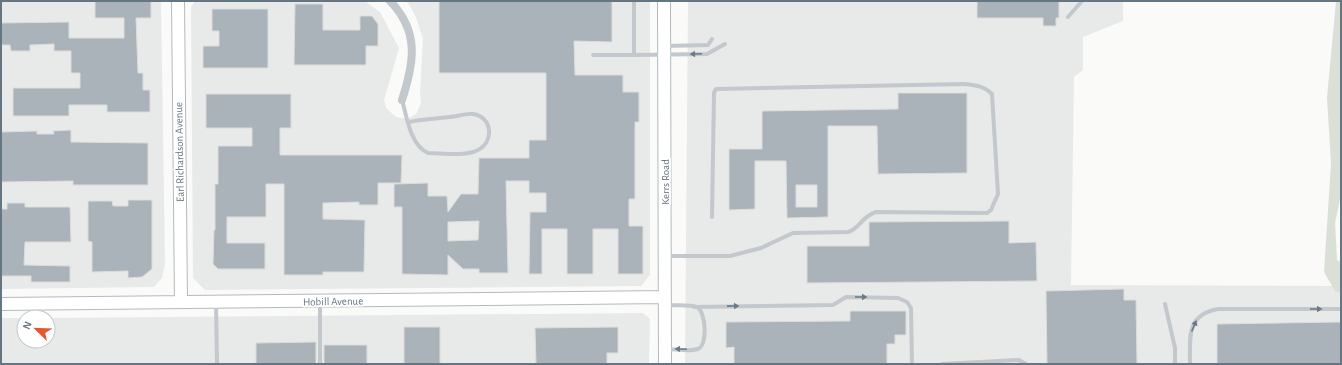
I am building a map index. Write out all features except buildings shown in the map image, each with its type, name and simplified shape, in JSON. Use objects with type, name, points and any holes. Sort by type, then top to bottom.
[{"type":"street","name":"Earl Richardson Avenue","points":[[178,1],[181,302]]},
{"type":"street","points":[[390,1],[399,10],[406,22],[411,40],[412,58],[408,82],[402,100]]},
{"type":"street","name":"Kerrs Road","points":[[664,1],[665,364]]},
{"type":"street","name":"Hobill Avenue","points":[[1,304],[320,301],[665,301]]},
{"type":"lane","points":[[634,1],[634,55]]},
{"type":"lane","points":[[1068,17],[1082,1]]},
{"type":"lane","points":[[593,55],[634,55],[708,45],[712,39]]},
{"type":"lane","points":[[664,50],[707,54],[725,44]]},
{"type":"lane","points":[[665,256],[730,256],[761,248],[793,233],[853,231],[864,217],[876,212],[987,213],[991,210],[998,194],[992,94],[986,88],[977,85],[964,84],[716,89],[714,93],[712,217]]},
{"type":"lane","points":[[402,100],[413,136],[428,153],[467,153],[477,151],[488,140],[490,131],[488,124],[482,117],[473,114],[429,118],[409,122]]},
{"type":"lane","points":[[665,301],[694,307],[833,305],[846,297],[898,298],[907,302],[911,308],[912,364]]},
{"type":"lane","points":[[320,301],[320,364]]},
{"type":"lane","points":[[216,302],[216,364]]},
{"type":"lane","points":[[1165,304],[1175,348],[1175,364]]},
{"type":"lane","points":[[665,349],[693,350],[701,346],[704,341],[703,315],[701,311],[694,307]]},
{"type":"lane","points":[[1190,364],[1190,335],[1197,319],[1202,313],[1218,309],[1341,310]]},
{"type":"lane","points":[[942,364],[1020,360],[1026,364]]},
{"type":"shaded area","points":[[1,1],[161,1],[165,264],[162,278],[154,287],[1,289]]},
{"type":"shaded area","points":[[195,1],[366,2],[380,12],[399,48],[384,100],[386,108],[396,117],[407,119],[416,114],[421,103],[420,91],[423,39],[416,17],[407,1],[650,1],[650,275],[641,286],[205,290],[193,278],[191,7]]},
{"type":"shaded area","points":[[688,1],[1123,1],[1123,21],[1083,37],[1083,70],[1074,77],[1071,285],[1341,286],[1341,364],[685,364]]},
{"type":"shaded area","points":[[1336,1],[1341,1],[1341,195],[1335,223],[1337,260],[1341,262],[1341,293],[1335,291],[1324,272],[1331,163],[1327,98]]},
{"type":"shaded area","points":[[643,313],[650,319],[649,364],[1,364],[1,318],[16,318],[16,349],[56,349],[56,318]]}]
